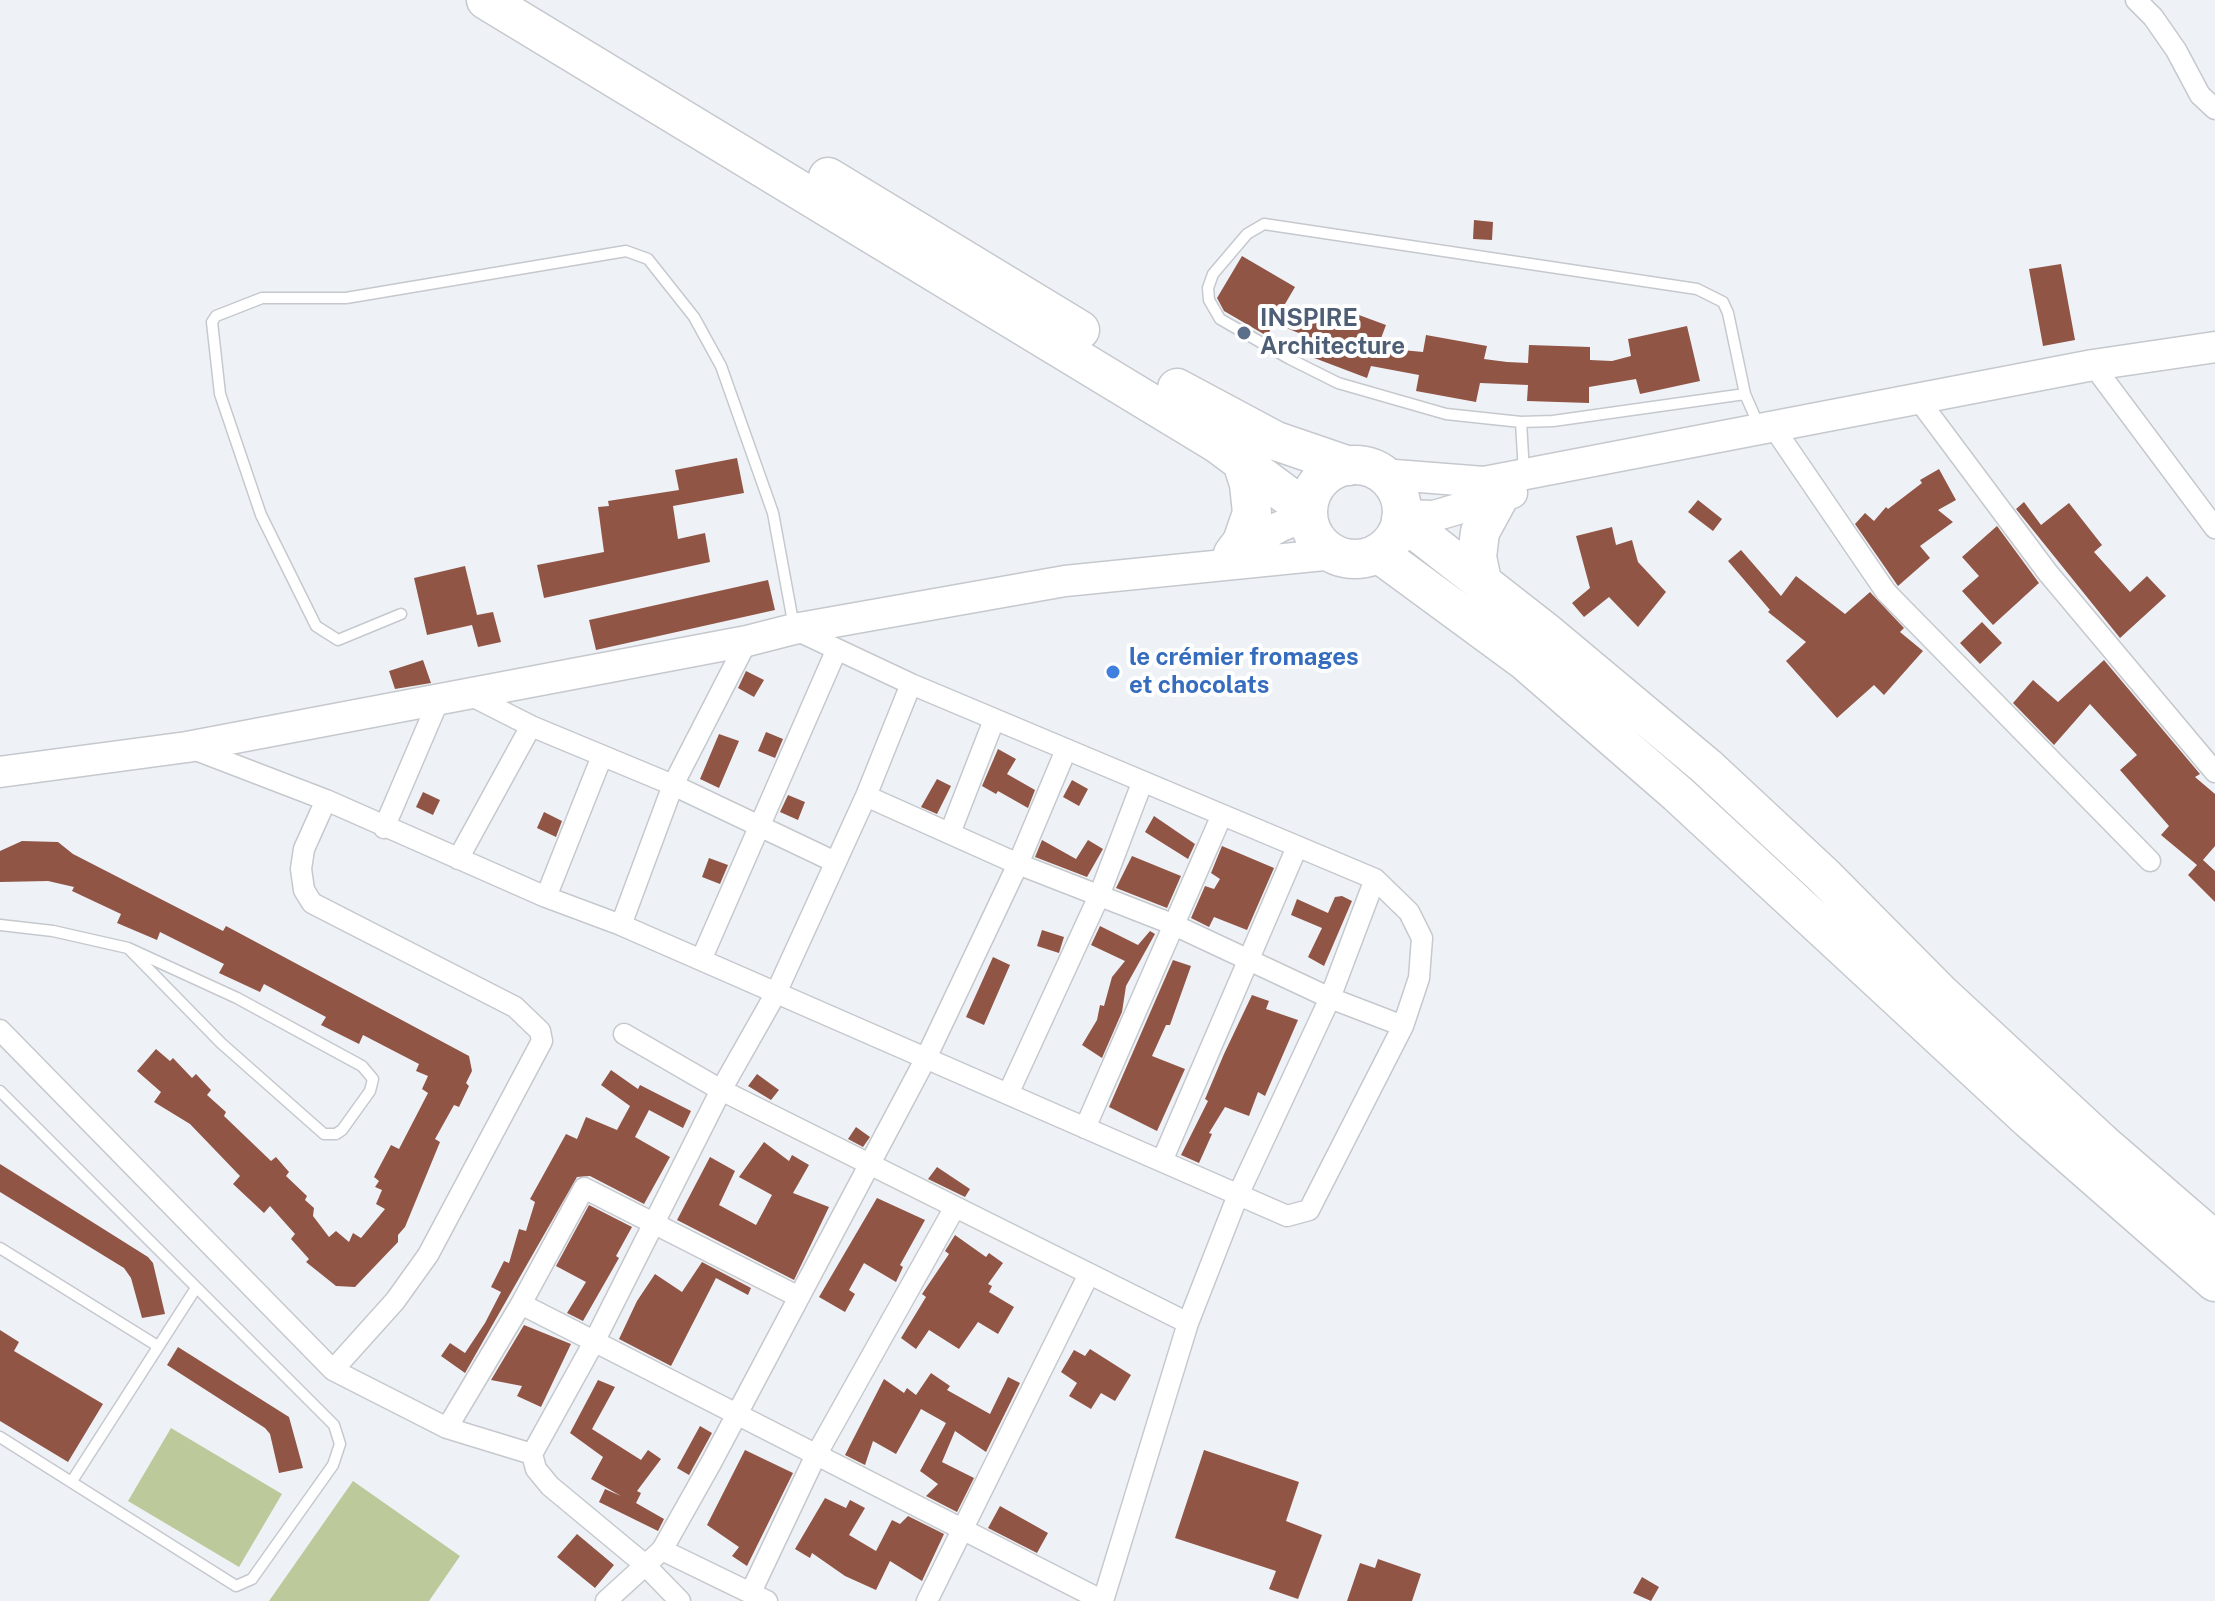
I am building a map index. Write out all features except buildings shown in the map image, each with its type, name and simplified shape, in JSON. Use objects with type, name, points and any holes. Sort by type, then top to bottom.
[{"type":"highway","points":[[486,0],[1241,459],[1284,497],[1308,513]]},
{"type":"highway","points":[[534,0],[1207,407],[1276,441],[1365,470],[1397,492],[1402,517],[1394,539],[1378,553],[1356,559],[1334,554],[1316,538],[1308,513],[1311,495],[1322,479],[1365,470]]},
{"type":"highway","points":[[1226,558],[1242,542],[1252,513],[1249,484],[1241,459]]},
{"type":"highway","points":[[1482,581],[1477,557],[1480,532],[1511,487]]},
{"type":"highway","points":[[1402,517],[1707,767],[1824,876],[1939,992],[2102,1143],[2215,1241]]},
{"type":"highway","points":[[1378,553],[1525,661],[1678,794],[2019,1109],[2215,1282]]},
{"type":"main road","points":[[1402,517],[1434,516],[1511,487],[1768,430],[2093,365],[2215,347]]},
{"type":"main road","points":[[1365,470],[1511,487]]},
{"type":"main road","points":[[1226,558],[1308,513]]},
{"type":"main road","points":[[0,772],[187,747],[747,641],[794,629],[1065,581],[1226,558],[1334,554]]},
{"type":"street","points":[[2136,0],[2153,17],[2200,95],[2215,109]]},
{"type":"street","points":[[2093,365],[2215,528]]},
{"type":"street","points":[[1918,399],[2048,573],[2215,772]]},
{"type":"street","points":[[1768,430],[1886,592],[2150,861]]},
{"type":"street","points":[[187,747],[326,800],[546,897],[621,925],[1287,1216],[1309,1210],[1403,1026],[1421,969],[1422,938],[1409,912],[1375,879],[994,720],[836,651],[794,629]]},
{"type":"street","points":[[621,925],[673,785],[747,641]]},
{"type":"street","points":[[701,960],[836,651]]},
{"type":"street","points":[[680,1601],[644,1564],[550,1486],[536,1469],[532,1454],[594,1342],[721,1090],[776,993],[866,796],[911,684]]},
{"type":"street","points":[[384,828],[453,695],[673,785],[835,862]]},
{"type":"street","points":[[950,833],[994,720]]},
{"type":"street","points":[[458,859],[531,726]]},
{"type":"street","points":[[606,1601],[662,1550],[736,1415],[926,1058],[1018,864],[1066,750]]},
{"type":"street","points":[[546,897],[602,756]]},
{"type":"street","points":[[1008,1094],[1099,896],[1142,783]]},
{"type":"street","points":[[866,796],[1018,864],[1172,924],[1330,998],[1403,1026]]},
{"type":"street","points":[[326,800],[304,849],[301,869],[304,890],[312,903],[515,1007],[540,1031],[542,1041],[428,1255],[395,1301],[333,1370]]},
{"type":"street","points":[[1085,1128],[1221,817]]},
{"type":"street","points":[[1162,1161],[1297,847]]},
{"type":"street","points":[[521,1304],[815,1457],[1103,1601],[1188,1323],[1238,1195],[1330,998],[1375,879]]},
{"type":"street","points":[[0,1030],[333,1370],[447,1428],[532,1454]]},
{"type":"street","points":[[624,1034],[721,1090],[869,1161],[1188,1323]]},
{"type":"street","points":[[447,1428],[521,1304],[584,1188],[797,1296]]},
{"type":"street","points":[[662,1550],[759,1597],[815,1457],[955,1207]]},
{"type":"street","points":[[927,1601],[959,1530],[1089,1274]]},
{"type":"lane","points":[[1745,394],[1553,421],[1521,422],[1446,414],[1338,383],[1220,319],[1209,300],[1208,288],[1213,274],[1247,234],[1264,224],[1697,289],[1723,302],[1745,394],[1768,430]]},
{"type":"lane","points":[[401,614],[338,640],[316,626],[261,515],[220,394],[212,322],[216,316],[262,298],[346,298],[626,251],[648,259],[694,317],[721,366],[773,513],[794,629]]},
{"type":"lane","points":[[1511,487],[1521,422]]},
{"type":"lane","points":[[0,925],[53,931],[128,948],[237,998],[362,1066],[373,1079],[370,1091],[342,1130],[336,1134],[324,1134],[211,1033],[128,948]]},
{"type":"lane","points":[[0,1091],[334,1425],[340,1444],[333,1465],[252,1579],[236,1586],[0,1437]]},
{"type":"lane","points":[[0,1248],[156,1345]]},
{"type":"lane","points":[[72,1481],[156,1345],[196,1288]]},
{"type":"green space","points":[[171,1428],[282,1494],[239,1567],[128,1501]]},
{"type":"green space","points":[[353,1481],[460,1556],[429,1601],[269,1601]]},
{"type":"place","name":"INSPIRE Architecture","points":[[1244,333]]},
{"type":"place","name":"le crémier fromages et chocolats","points":[[1113,672]]}]
